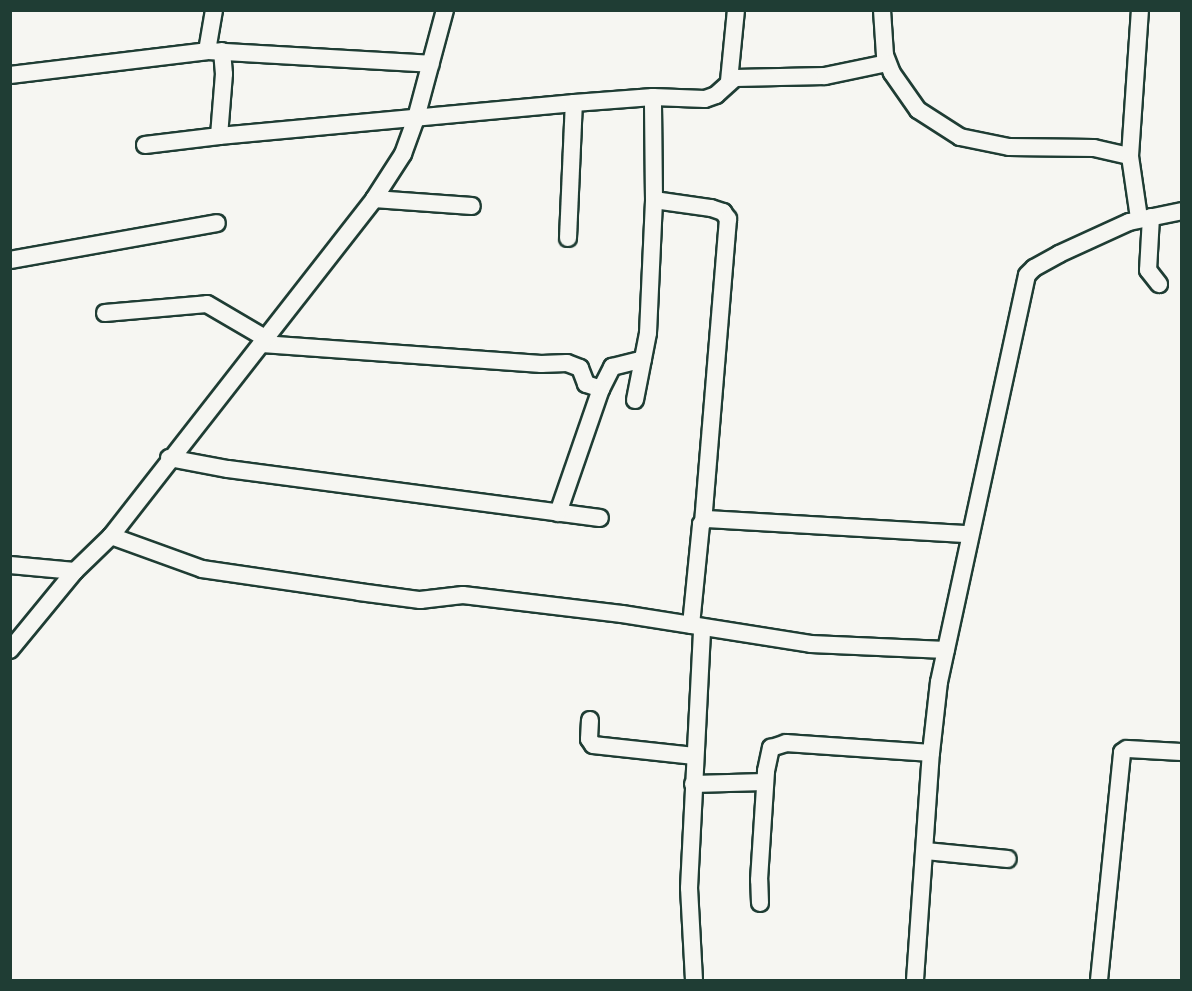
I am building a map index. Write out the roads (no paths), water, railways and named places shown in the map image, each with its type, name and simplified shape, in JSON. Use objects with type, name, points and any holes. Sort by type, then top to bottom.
[{"type":"street","points":[[214,10],[214,51],[224,74],[219,135]]},
{"type":"street","points":[[11,649],[75,571],[111,536],[169,458],[374,200],[403,154],[416,118],[445,10]]},
{"type":"street","points":[[729,81],[736,10]]},
{"type":"street","points":[[882,10],[887,63],[909,100],[960,137],[1009,147],[1094,148],[1130,156]]},
{"type":"street","points":[[1140,10],[1130,156],[1145,218],[1147,264],[1151,276],[1159,284]]},
{"type":"street","points":[[10,75],[214,51],[431,64]]},
{"type":"street","points":[[145,145],[219,135],[653,96],[705,99],[716,95],[729,81],[744,77],[825,76],[887,63]]},
{"type":"street","points":[[635,400],[648,333],[654,200],[653,96]]},
{"type":"street","points":[[568,238],[574,103]]},
{"type":"street","points":[[374,200],[472,206]]},
{"type":"street","points":[[654,200],[711,208],[723,212],[728,219],[696,626],[689,888],[694,981]]},
{"type":"street","points":[[915,981],[926,851],[931,753],[939,682],[1027,275],[1034,268],[1059,254],[1145,218],[1182,211]]},
{"type":"street","points":[[10,260],[217,223]]},
{"type":"street","points":[[105,313],[207,304],[263,341],[541,364],[567,363],[580,368],[582,379],[586,384],[601,389]]},
{"type":"street","points":[[558,513],[601,389],[612,367],[643,359]]},
{"type":"street","points":[[169,458],[228,470],[600,518]]},
{"type":"street","points":[[703,520],[970,534]]},
{"type":"street","points":[[111,536],[202,569],[420,600],[464,595],[811,644],[946,650]]},
{"type":"street","points":[[10,566],[75,571]]},
{"type":"street","points":[[590,720],[589,739],[593,745],[694,756]]},
{"type":"street","points":[[760,903],[759,880],[765,782],[767,756],[771,748],[786,743],[931,753]]},
{"type":"street","points":[[1099,981],[1122,752],[1127,749],[1182,752]]},
{"type":"street","points":[[693,784],[765,782]]},
{"type":"street","points":[[926,851],[1008,859]]}]
